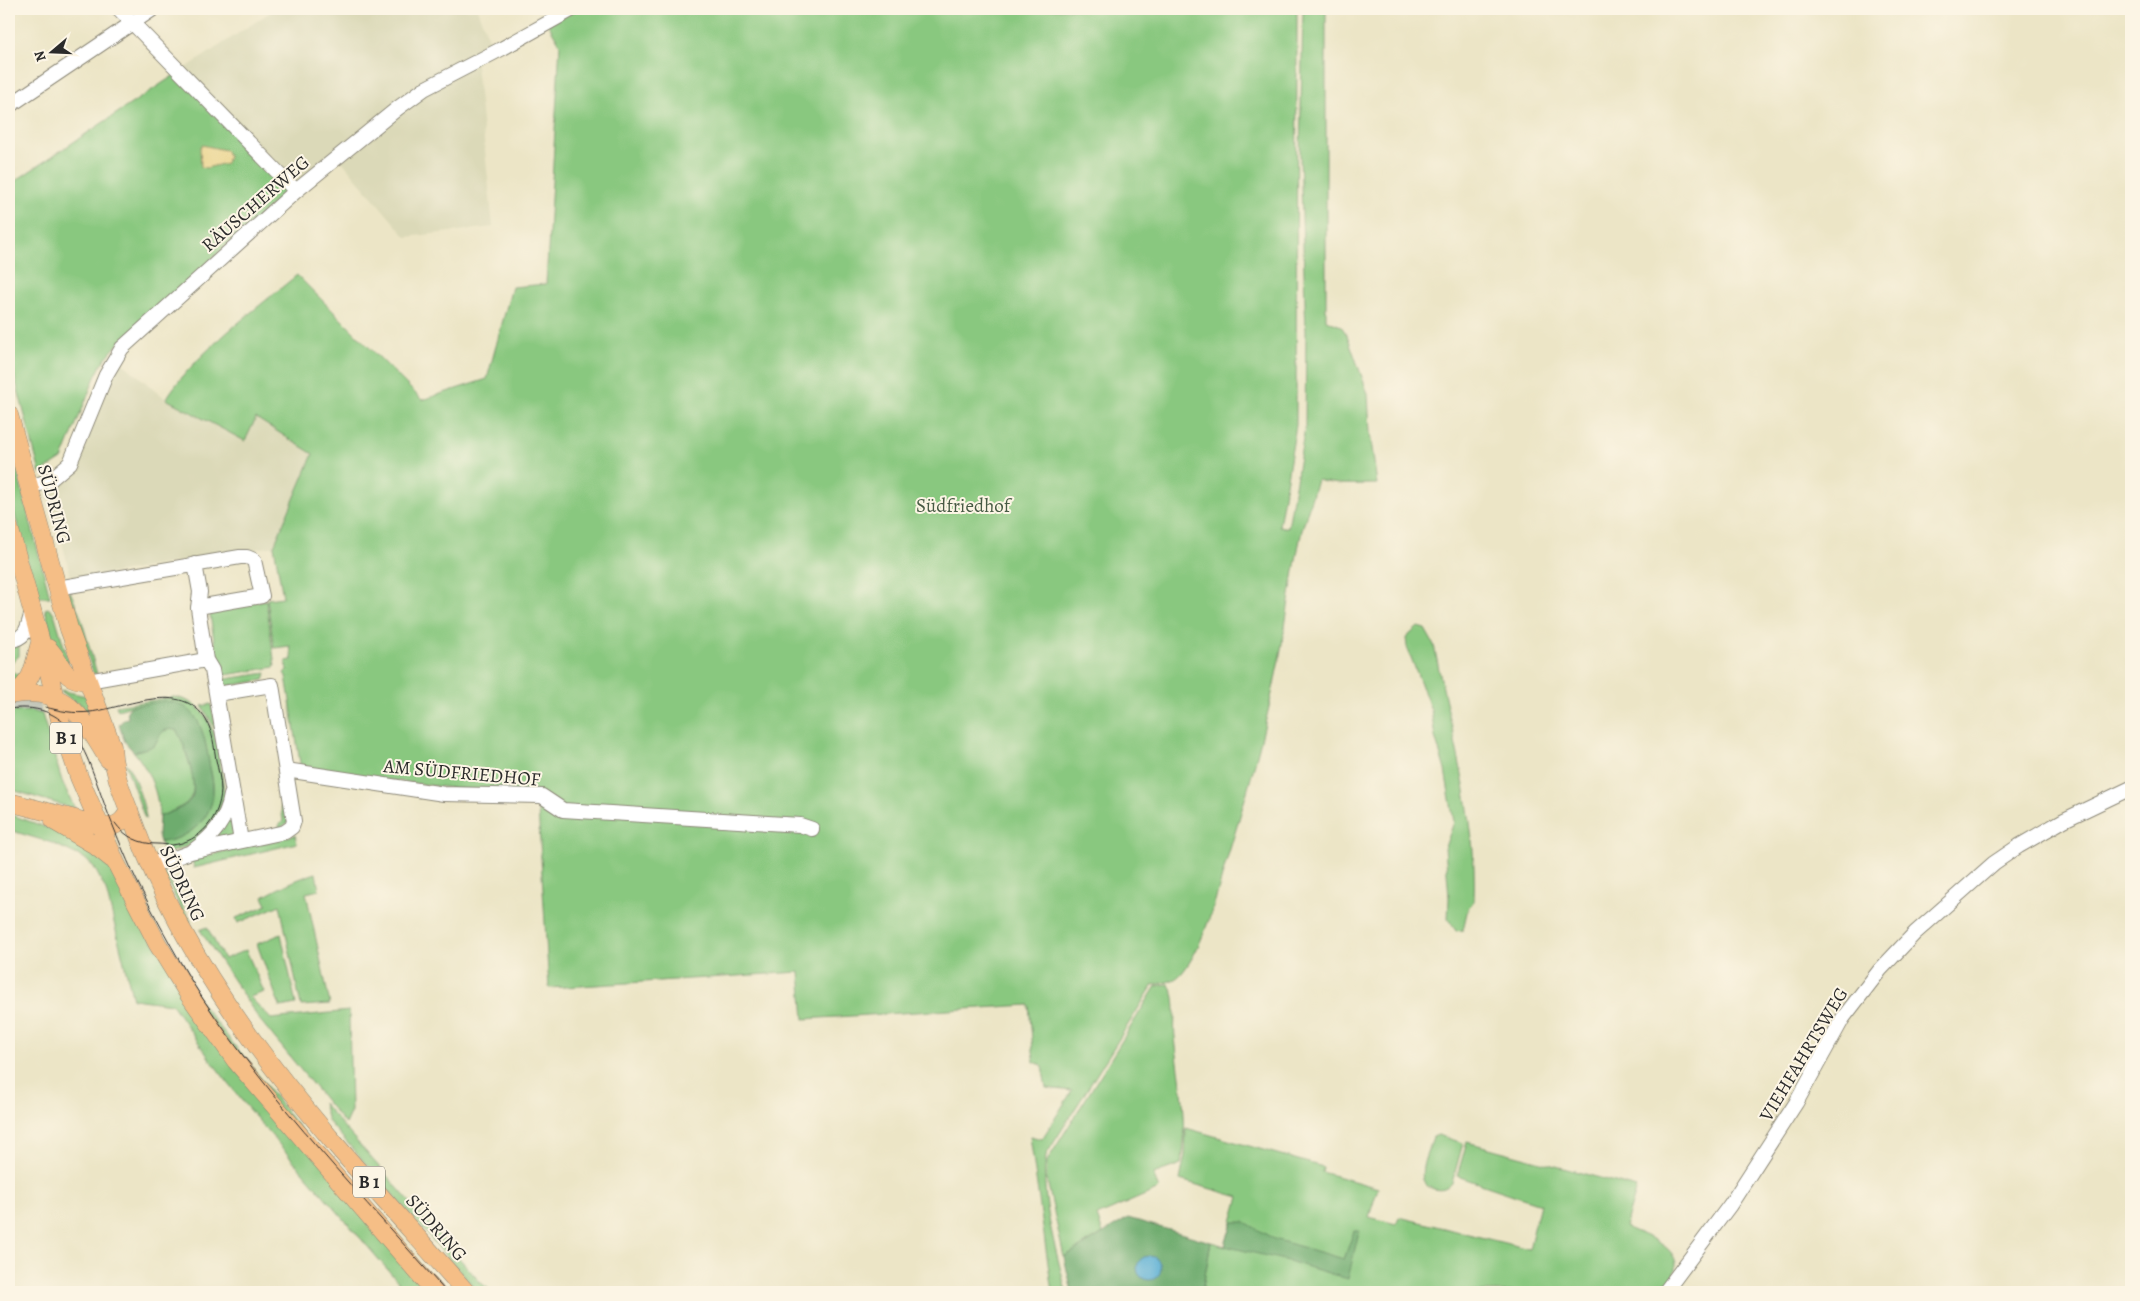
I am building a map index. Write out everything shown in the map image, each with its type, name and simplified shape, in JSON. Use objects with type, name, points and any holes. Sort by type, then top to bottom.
[{"type":"main road","name":"SÜDRING","points":[[9,416],[69,629],[112,746],[113,767],[148,862],[172,912],[200,963],[249,1034],[309,1114],[466,1292]]},
{"type":"main road","name":"B 1","points":[[9,527],[68,745],[99,826],[139,910],[171,967],[212,1029],[236,1061],[435,1292]]},
{"type":"main road","points":[[32,612],[36,604],[47,600],[55,606],[69,629]]},
{"type":"main road","name":"B 1","points":[[12,694],[25,685],[32,675],[41,640]]},
{"type":"main road","points":[[41,640],[51,651],[65,673],[75,679],[88,681]]},
{"type":"main road","name":"B 1","points":[[12,694],[36,694],[55,698],[78,713],[89,725],[113,767]]},
{"type":"main road","name":"B 1","points":[[9,802],[36,811],[99,826],[116,825],[125,819],[129,810]]},
{"type":"main road","name":"B 1","points":[[36,811],[92,844],[116,863]]},
{"type":"street","points":[[119,9],[296,191]]},
{"type":"street","points":[[9,106],[154,9]]},
{"type":"street","name":"RÄUSCHERWEG","points":[[28,488],[50,480],[70,463],[106,375],[122,348],[296,191],[424,89],[573,9]]},
{"type":"street","points":[[57,588],[240,557],[254,560],[262,596],[198,607]]},
{"type":"street","points":[[195,564],[200,592],[198,607],[206,660],[212,670],[217,694],[240,841]]},
{"type":"street","points":[[9,641],[25,634],[32,612]]},
{"type":"street","points":[[88,681],[206,660]]},
{"type":"street","points":[[148,862],[163,862],[191,852],[284,832],[292,827],[294,821],[272,685],[217,694]]},
{"type":"street","name":"AM SÜDFRIEDHOF","points":[[286,770],[444,794],[542,796],[563,810],[800,825],[812,829]]},
{"type":"street","name":"VIEHFAHRTSWEG","points":[[1665,1292],[1730,1204],[1796,1103],[1840,1023],[1880,970],[1914,933],[1994,863],[2019,846],[2057,824],[2131,788]]},
{"type":"street","points":[[191,852],[214,834],[220,825],[232,790]]},
{"type":"shaded area","points":[[275,9],[477,9],[491,44],[476,64],[493,227],[406,237],[341,160],[303,181],[294,183],[183,70]]},
{"type":"shaded area","points":[[120,361],[166,399],[244,441],[256,418],[313,454],[274,546],[72,580],[48,489],[63,480],[77,462],[108,379]]},
{"type":"shaded area","points":[[31,701],[41,703],[42,714],[9,712],[9,702]]},
{"type":"green space","name":"Südfriedhof","points":[[576,9],[1297,9],[1296,425],[1279,526],[1288,528],[1305,427],[1306,332],[1300,156],[1303,9],[1326,9],[1326,320],[1341,326],[1347,335],[1368,394],[1370,433],[1377,484],[1339,484],[1317,480],[1302,530],[1278,665],[1261,739],[1248,789],[1203,936],[1189,963],[1178,977],[1153,985],[1046,1155],[1045,1189],[1047,1207],[1066,1292],[1052,1292],[1030,1136],[1042,1139],[1072,1091],[1046,1088],[1042,1065],[1034,1062],[1029,1005],[804,1019],[800,972],[549,988],[537,793],[499,794],[301,769],[284,673],[287,670],[286,661],[292,660],[290,646],[274,648],[267,599],[283,597],[274,546],[313,454],[256,418],[245,441],[166,399],[178,382],[209,349],[297,275],[422,400],[487,379],[512,287],[546,284],[560,44],[548,24]]},
{"type":"green space","points":[[179,72],[288,190],[118,344],[104,360],[95,377],[62,459],[40,473],[9,355],[9,185]]},
{"type":"green space","points":[[9,440],[50,597],[37,597],[9,493]]},
{"type":"green space","points":[[70,591],[81,618],[97,674],[93,673],[69,596]]},
{"type":"green space","points":[[266,600],[275,667],[220,676],[209,609]]},
{"type":"green space","points":[[48,608],[54,613],[69,663],[56,653],[45,609]]},
{"type":"green space","points":[[1418,627],[1425,629],[1434,645],[1462,772],[1472,837],[1474,901],[1468,908],[1463,930],[1456,931],[1448,919],[1449,898],[1445,847],[1454,822],[1445,770],[1435,737],[1431,710],[1407,647],[1406,638]]},
{"type":"green space","points":[[19,643],[19,656],[10,665],[9,670],[9,644]]},
{"type":"green space","points":[[9,670],[24,678],[9,688]]},
{"type":"green space","points":[[266,673],[264,680],[221,687],[219,680]]},
{"type":"green space","points":[[60,690],[86,696],[91,710],[83,710]]},
{"type":"green space","points":[[174,697],[194,704],[207,718],[214,736],[224,792],[226,792],[217,817],[206,834],[189,845],[164,854],[160,842],[189,833],[203,819],[212,801],[213,782],[204,736],[194,715],[131,706],[118,710],[116,706]]},
{"type":"green space","points":[[164,701],[185,707],[198,721],[205,740],[213,788],[210,809],[198,826],[180,837],[160,842],[158,835],[159,817],[182,807],[192,797],[192,773],[186,752],[176,730],[171,729],[162,733],[154,746],[134,752],[125,742],[119,725],[124,719],[128,718],[127,711],[131,706]]},
{"type":"green space","points":[[211,704],[217,732],[202,706]]},
{"type":"green space","points":[[31,711],[42,714],[62,781],[75,809],[9,789],[9,712]]},
{"type":"green space","points":[[168,729],[176,730],[181,736],[192,773],[193,791],[190,799],[184,805],[159,817],[159,808],[152,783],[134,752],[155,744],[160,733]]},
{"type":"green space","points":[[125,763],[138,789],[146,819],[145,819]]},
{"type":"green space","points":[[281,774],[288,822],[280,829],[279,825],[283,821],[277,776]]},
{"type":"green space","points":[[9,814],[62,833],[106,860],[146,933],[429,1292],[407,1292],[246,1106],[212,1062],[172,1004],[133,999],[106,890],[94,867],[84,858],[52,843],[9,830]]},
{"type":"green space","points":[[230,817],[234,836],[210,842]]},
{"type":"green space","points":[[295,835],[297,843],[194,868],[192,859]]},
{"type":"green space","points":[[166,873],[191,922],[186,920],[164,874]]},
{"type":"green space","points":[[316,873],[319,890],[306,893],[330,1004],[301,1006],[280,905],[238,923],[236,918],[267,905],[263,897],[269,893]]},
{"type":"green space","points":[[207,927],[224,959],[246,950],[264,992],[250,997],[271,1019],[349,1011],[351,1111],[345,1124],[259,1019],[200,930]]},
{"type":"green space","points":[[281,934],[296,1004],[280,1007],[257,944]]},
{"type":"green space","points":[[1168,984],[1175,1002],[1175,1037],[1183,1100],[1184,1132],[1181,1164],[1153,1174],[1159,1189],[1097,1216],[1103,1233],[1064,1257],[1046,1176],[1047,1161],[1156,986]]},
{"type":"green space","points":[[323,1103],[481,1283],[493,1292],[478,1292],[328,1121]]},
{"type":"green space","points":[[1186,1128],[1323,1167],[1322,1172],[1378,1188],[1369,1217],[1396,1224],[1399,1217],[1529,1249],[1540,1204],[1457,1176],[1467,1142],[1637,1188],[1625,1227],[1656,1241],[1670,1251],[1676,1265],[1675,1272],[1671,1283],[1653,1285],[1661,1290],[1659,1292],[1202,1292],[1211,1242],[1225,1246],[1239,1197],[1180,1180],[1185,1155]]},
{"type":"green space","points":[[1438,1135],[1463,1143],[1452,1183],[1442,1190],[1427,1186],[1423,1181],[1422,1174],[1433,1137]]},
{"type":"green space","points":[[1128,1218],[1211,1242],[1202,1292],[1072,1292],[1064,1257]]},
{"type":"green space","points":[[1232,1222],[1245,1222],[1274,1239],[1344,1259],[1354,1231],[1359,1231],[1348,1279],[1292,1262],[1225,1246]]},
{"type":"sand","points":[[202,145],[225,150],[229,157],[226,163],[206,168],[201,167],[200,148]]},
{"type":"water","points":[[1149,1256],[1154,1257],[1160,1263],[1160,1273],[1154,1279],[1149,1280],[1144,1279],[1138,1273],[1137,1268],[1138,1263],[1144,1257]]},
{"type":"tram line","points":[[45,707],[67,712],[84,713],[152,699],[168,698],[183,701],[196,708],[206,720],[213,740],[221,790],[217,810],[207,827],[191,839],[170,845],[139,841],[128,836],[115,823]]},
{"type":"tram line","points":[[9,709],[32,708],[50,714],[65,723],[76,737],[85,753],[137,881],[171,946],[203,999],[230,1038],[289,1113],[446,1292]]}]
